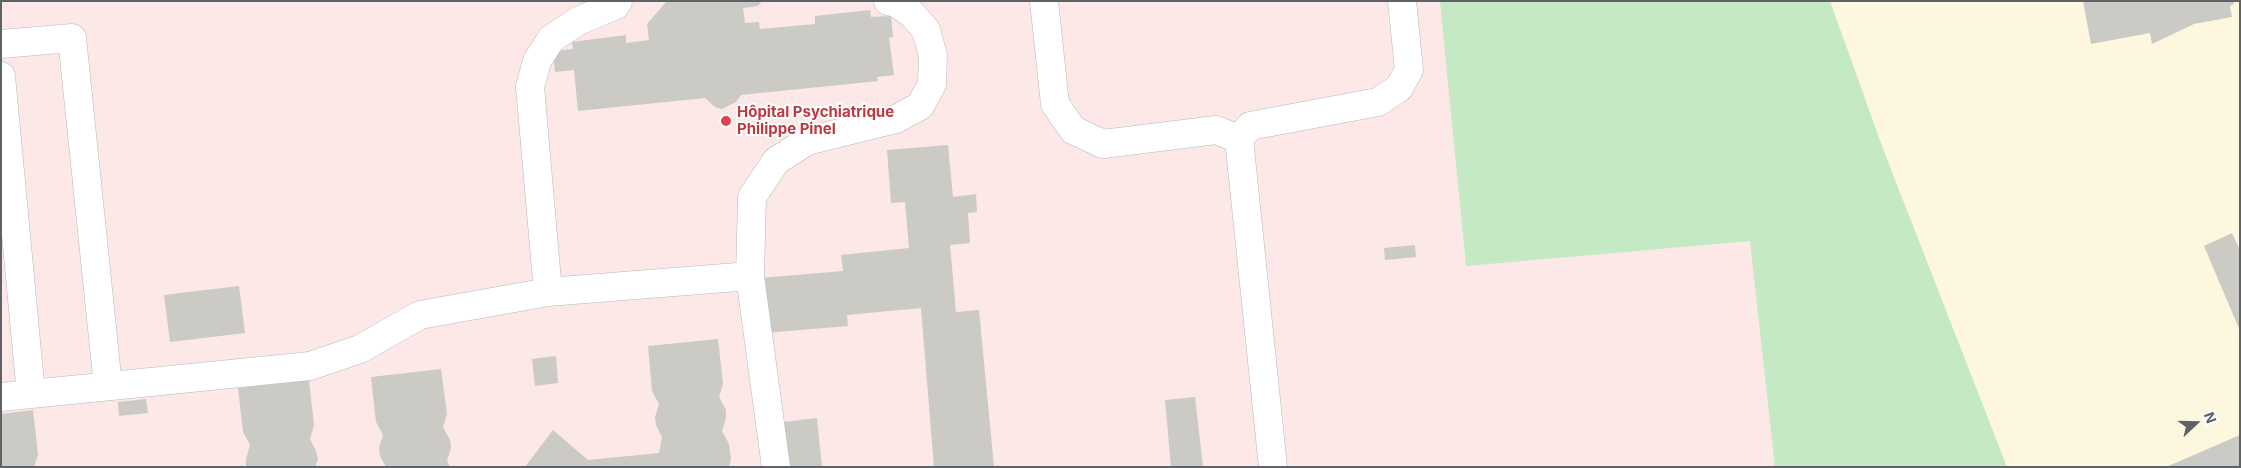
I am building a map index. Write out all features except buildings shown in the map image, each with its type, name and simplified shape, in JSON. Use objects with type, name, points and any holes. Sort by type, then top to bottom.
[{"type":"lane","points":[[548,292],[530,87],[537,61],[551,40],[578,21],[616,5],[618,1]]},
{"type":"lane","points":[[776,467],[750,276],[752,197],[776,161],[807,141],[896,119],[920,106],[932,84],[933,56],[926,30],[912,14],[896,3],[888,1]]},
{"type":"lane","points":[[1044,1],[1055,104],[1073,130],[1103,144],[1216,130],[1239,139]]},
{"type":"lane","points":[[1273,467],[1239,139],[1250,126],[1378,102],[1399,88],[1409,70],[1402,1]]},
{"type":"lane","points":[[1,44],[72,38],[108,386]]},
{"type":"lane","points":[[1,76],[31,394]]},
{"type":"lane","points":[[1,397],[310,366],[360,349],[420,315],[548,292],[750,276]]},
{"type":"shaded area","name":"Hôpital Psychiatrique Philippe Pinel","points":[[1,1],[1440,1],[1466,266],[1751,241],[1775,467],[1,467]]},
{"type":"shaded area","points":[[1830,1],[2240,1],[2240,467],[2007,467],[1883,149]]},
{"type":"green space","points":[[1440,1],[1830,1],[1883,149],[2007,467],[1775,467],[1750,241],[1466,266]]},
{"type":"place","name":"Hôpital Psychiatrique Philippe Pinel","points":[[726,121]]}]
